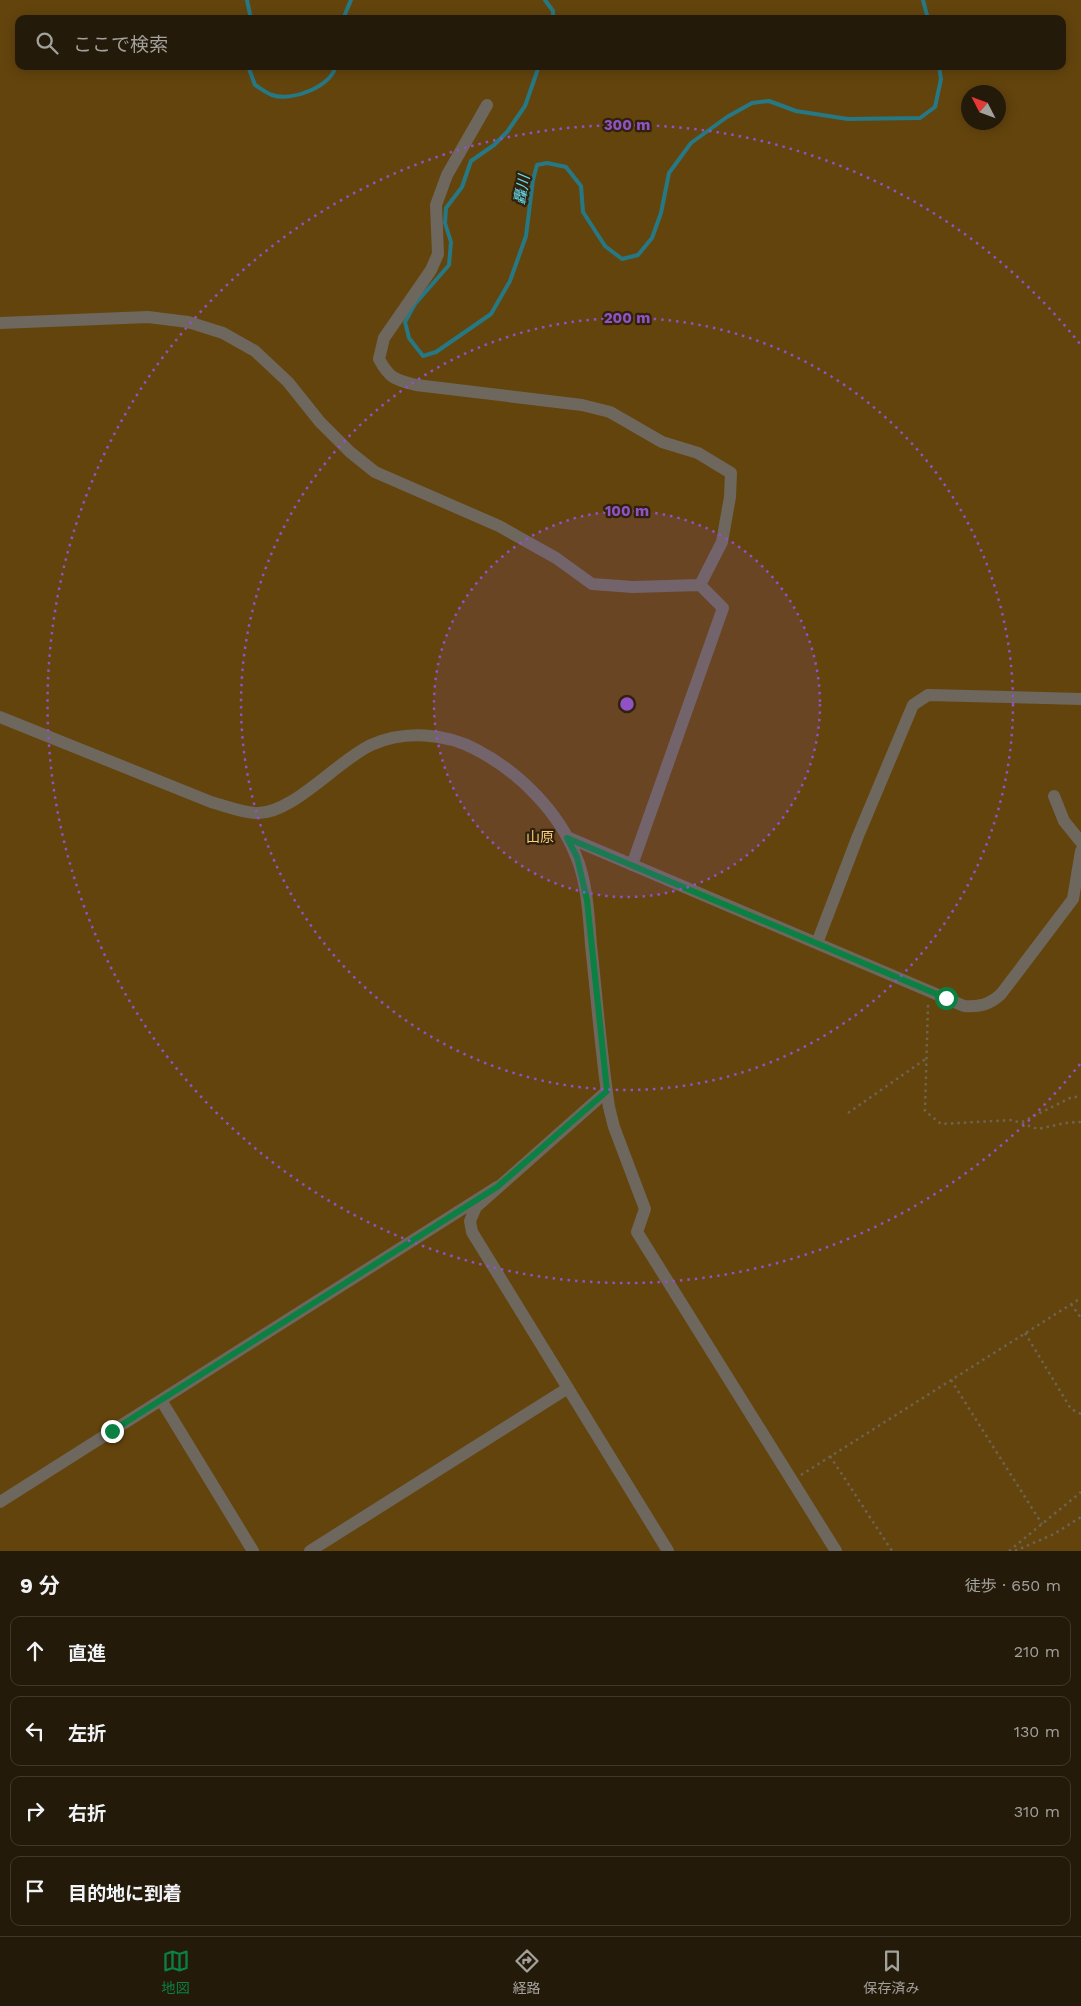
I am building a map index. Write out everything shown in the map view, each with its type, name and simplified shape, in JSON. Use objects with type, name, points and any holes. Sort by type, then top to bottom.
[{"type":"street","points":[[487,105],[447,175],[436,205],[438,254],[431,270],[384,338],[379,359],[386,372],[397,380],[416,385],[582,405],[610,412],[662,442],[698,453],[731,473],[730,497],[722,542],[700,585]]},
{"type":"street","points":[[0,323],[148,317],[188,322],[223,333],[255,351],[288,382],[320,422],[350,452],[375,472],[499,526],[556,558],[592,584],[633,587],[700,585],[723,608],[632,865]]},
{"type":"street","points":[[817,943],[869,810],[913,705],[928,695],[1081,699]]},
{"type":"street","points":[[0,718],[212,802],[232,809],[257,813],[276,810],[371,745],[394,738],[416,735],[442,738],[468,745],[488,756],[510,772],[535,795],[558,822],[577,857],[587,900],[607,1091],[614,1127],[645,1209],[637,1232],[836,1551]]},
{"type":"street","points":[[1054,796],[1064,821],[1081,842]]},
{"type":"street","points":[[567,838],[964,1006],[981,1007],[992,1002],[1013,979],[1073,899],[1081,851]]},
{"type":"street","points":[[607,1091],[497,1187],[476,1207],[470,1220],[472,1232],[668,1551]]},
{"type":"street","points":[[0,1502],[497,1187]]},
{"type":"street","points":[[310,1551],[568,1388]]},
{"type":"street","points":[[160,1400],[254,1551]]},
{"type":"path","points":[[928,991],[925,1111],[941,1124],[1012,1120],[1038,1129],[1065,1123],[1080,1122],[1081,1124]]},
{"type":"path","points":[[848,1114],[927,1058]]},
{"type":"path","points":[[1020,1123],[1072,1098],[1081,1097]]},
{"type":"path","points":[[792,1480],[1081,1298]]},
{"type":"path","points":[[1071,1304],[1081,1318]]},
{"type":"path","points":[[1025,1333],[1071,1409],[1081,1414]]},
{"type":"path","points":[[951,1380],[1042,1524]]},
{"type":"path","points":[[830,1456],[892,1551]]},
{"type":"path","points":[[1009,1551],[1081,1492]]},
{"type":"path","points":[[1015,1551],[1054,1534],[1081,1517]]},
{"type":"green space","name":"山原","points":[[0,0],[1081,0],[1081,1551],[0,1551]]},
{"type":"waterway","name":"轟川","points":[[247,0],[250,15]]},
{"type":"waterway","name":"轟川","points":[[345,15],[351,0]]},
{"type":"waterway","name":"轟川","points":[[545,0],[553,11],[553,15]]},
{"type":"waterway","name":"轟川","points":[[923,0],[927,15]]},
{"type":"waterway","name":"轟川","points":[[249,70],[255,85],[270,94],[280,97],[309,91],[326,80],[334,70]]},
{"type":"waterway","name":"轟川","points":[[538,70],[525,106],[507,132],[494,145],[471,161],[462,187],[446,208],[445,223],[451,242],[449,265],[415,304],[405,322],[409,338],[423,356],[436,352],[491,314],[510,281],[526,236],[533,180],[537,165],[547,163],[566,167],[581,186],[583,212],[605,246],[622,259],[638,255],[652,238],[661,213],[669,173],[691,143],[727,117],[752,103],[769,101],[796,111],[848,119],[920,118],[935,107],[941,79],[940,70]]},
{"type":"route","points":[[112,1431],[497,1187],[607,1091],[587,900],[577,857],[567,838],[946,998]]}]
